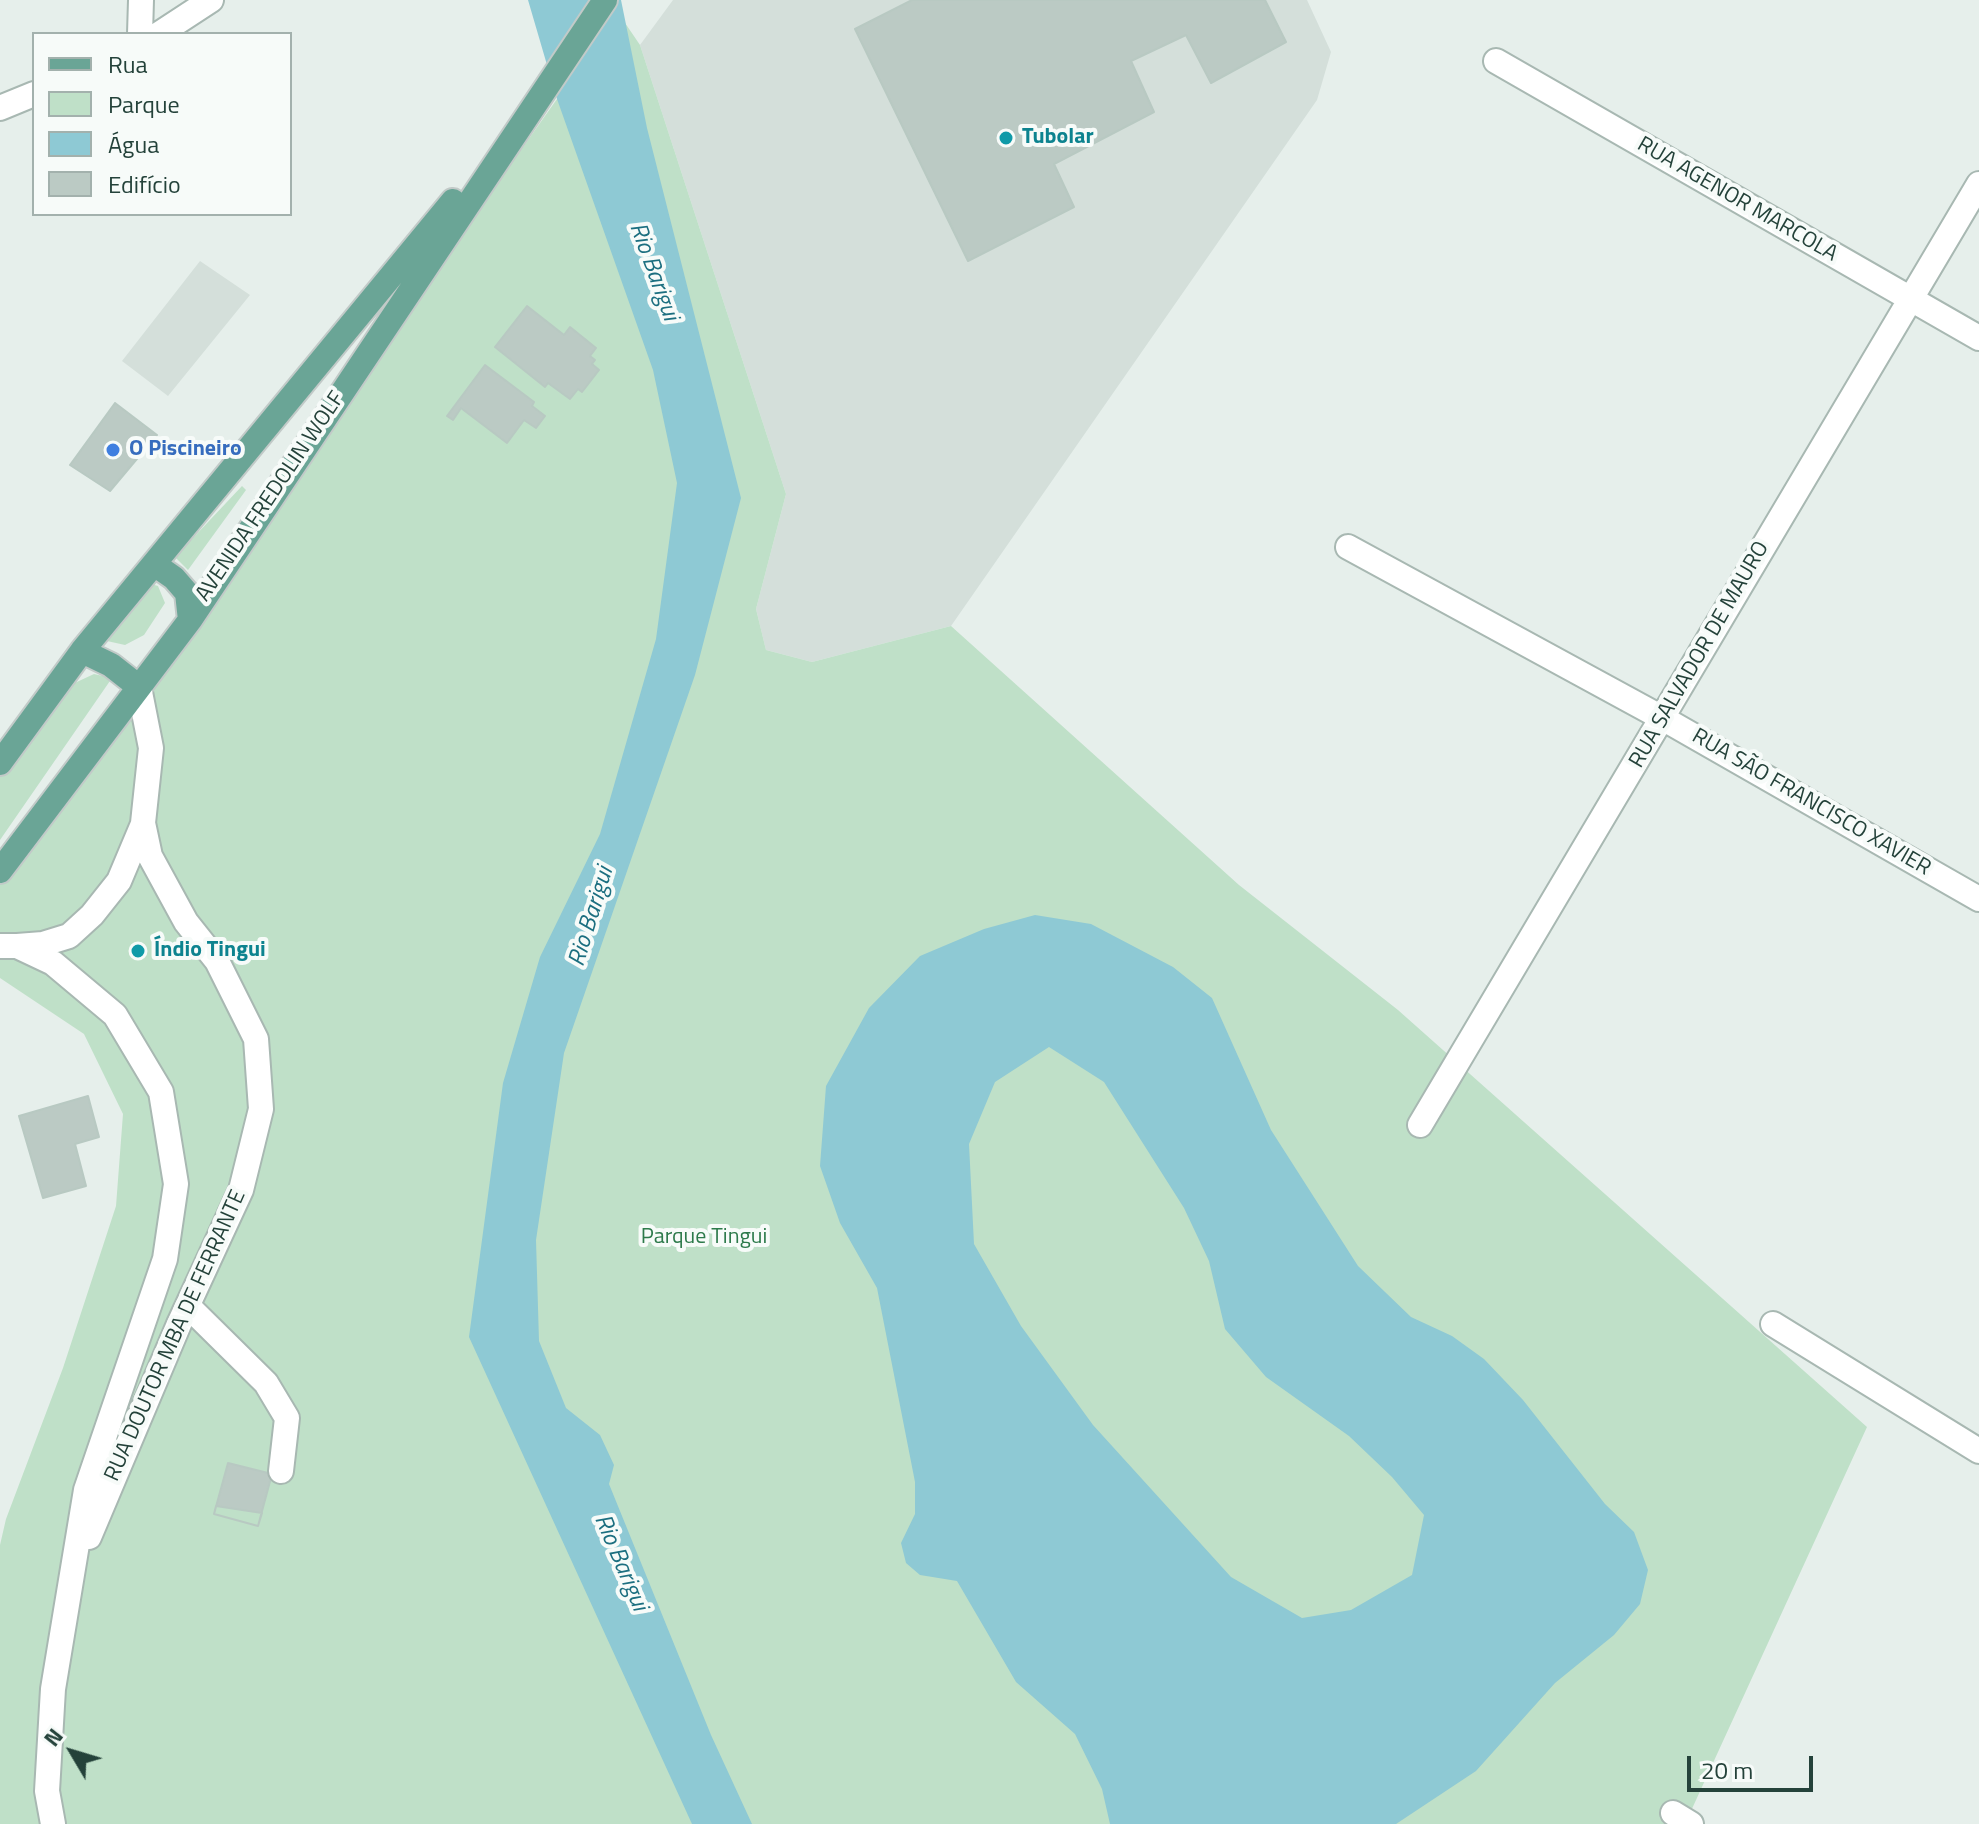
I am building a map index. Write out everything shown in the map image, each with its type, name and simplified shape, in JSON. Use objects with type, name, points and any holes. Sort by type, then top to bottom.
[{"type":"main road","name":"AVENIDA FREDOLIN WOLF","points":[[0,871],[190,620],[605,0]]},
{"type":"main road","name":"AVENIDA FREDOLIN WOLF","points":[[0,763],[82,651],[534,103]]},
{"type":"main road","points":[[154,564],[174,578],[187,593],[190,620]]},
{"type":"main road","points":[[82,651],[111,665],[139,687]]},
{"type":"street","points":[[140,32],[141,0]]},
{"type":"street","points":[[162,32],[211,0]]},
{"type":"street","name":"RUA AGENOR MARCOLA","points":[[1496,61],[1979,338]]},
{"type":"street","points":[[0,108],[32,95]]},
{"type":"street","name":"RUA SALVADOR DE MAURO","points":[[1420,1125],[1664,719],[1979,184]]},
{"type":"street","name":"RUA SÃO FRANCISCO XAVIER","points":[[1348,547],[1664,719],[1979,899]]},
{"type":"street","name":"RUA DOUTOR MBA DE FERRANTE","points":[[72,1580],[188,1306],[241,1190],[261,1109],[256,1039],[217,961],[168,892],[150,856],[143,823],[151,748],[139,687]]},
{"type":"street","points":[[8,946],[43,944],[69,936],[92,915],[119,881],[143,823]]},
{"type":"street","name":"RUA DOUTOR MBA DE FERRANTE","points":[[8,946],[53,963],[115,1015],[161,1092],[176,1184],[165,1259],[86,1490],[53,1689],[47,1791],[53,1824]]},
{"type":"street","points":[[188,1306],[266,1383],[287,1418],[281,1471]]},
{"type":"street","points":[[1773,1324],[1979,1451]]},
{"type":"shaded area","points":[[673,0],[1307,0],[1331,52],[1317,100],[951,626],[812,662],[766,650],[756,609],[786,494],[640,45]]},
{"type":"shaded area","points":[[200,261],[250,295],[168,396],[122,361]]},
{"type":"green space","name":"Parque Tingui","points":[[621,17],[640,45],[786,494],[756,609],[766,650],[812,662],[951,626],[1239,885],[1398,1010],[1867,1427],[1685,1824],[0,1824],[0,1545],[6,1519],[63,1368],[116,1206],[123,1114],[84,1034],[0,978],[0,871],[221,573],[557,99]]},
{"type":"green space","points":[[242,486],[246,490],[188,570],[175,557]]},
{"type":"green space","points":[[151,584],[158,586],[165,603],[144,635],[125,645],[107,641]]},
{"type":"green space","points":[[94,674],[112,678],[0,840],[0,773],[66,687]]},
{"type":"water","name":"Rio Barigui","points":[[528,0],[621,0],[647,128],[741,498],[695,675],[564,1053],[536,1240],[539,1341],[566,1408],[600,1435],[614,1465],[609,1484],[711,1735],[752,1824],[692,1824],[469,1337],[503,1083],[540,957],[600,834],[656,639],[677,483],[653,370],[557,99]]},
{"type":"water","points":[[1035,915],[1091,924],[1173,967],[1212,998],[1271,1130],[1358,1266],[1411,1317],[1452,1336],[1484,1359],[1523,1400],[1605,1504],[1634,1532],[1648,1570],[1640,1604],[1614,1635],[1555,1683],[1476,1771],[1396,1824],[1110,1824],[1102,1789],[1075,1734],[1016,1682],[957,1581],[920,1575],[906,1563],[901,1543],[915,1514],[915,1482],[877,1288],[840,1223],[820,1166],[826,1086],[869,1008],[920,956],[984,929]],"holes":[[[1049,1047],[1104,1082],[1184,1208],[1209,1261],[1225,1329],[1266,1377],[1349,1436],[1392,1477],[1424,1515],[1412,1575],[1351,1610],[1302,1618],[1231,1577],[1093,1425],[1021,1326],[974,1244],[969,1144],[995,1082]]]},
{"type":"building","name":"Tubolar","points":[[912,0],[1265,0],[1286,42],[1211,83],[1186,35],[1131,61],[1154,112],[1054,164],[1074,207],[968,261],[855,29]]},
{"type":"building","points":[[527,306],[564,335],[570,327],[596,348],[590,356],[595,360],[592,364],[599,370],[582,392],[578,389],[570,399],[548,383],[545,387],[495,347]]},
{"type":"building","points":[[485,365],[534,402],[532,406],[545,416],[536,428],[524,420],[507,443],[461,408],[453,420],[447,416]]},
{"type":"building","name":"O Piscineiro","points":[[115,403],[157,435],[110,491],[70,465]]},
{"type":"building","points":[[88,1096],[99,1137],[75,1144],[86,1186],[43,1198],[19,1116]]},
{"type":"building","points":[[228,1463],[272,1474],[258,1526],[214,1514]]},
{"type":"building","points":[[216,1506],[262,1513],[258,1526],[214,1514]]},
{"type":"place","name":"Tubolar","points":[[1006,138]]},
{"type":"place","name":"O Piscineiro","points":[[113,450]]},
{"type":"place","name":"Índio Tingui","points":[[138,951]]}]
